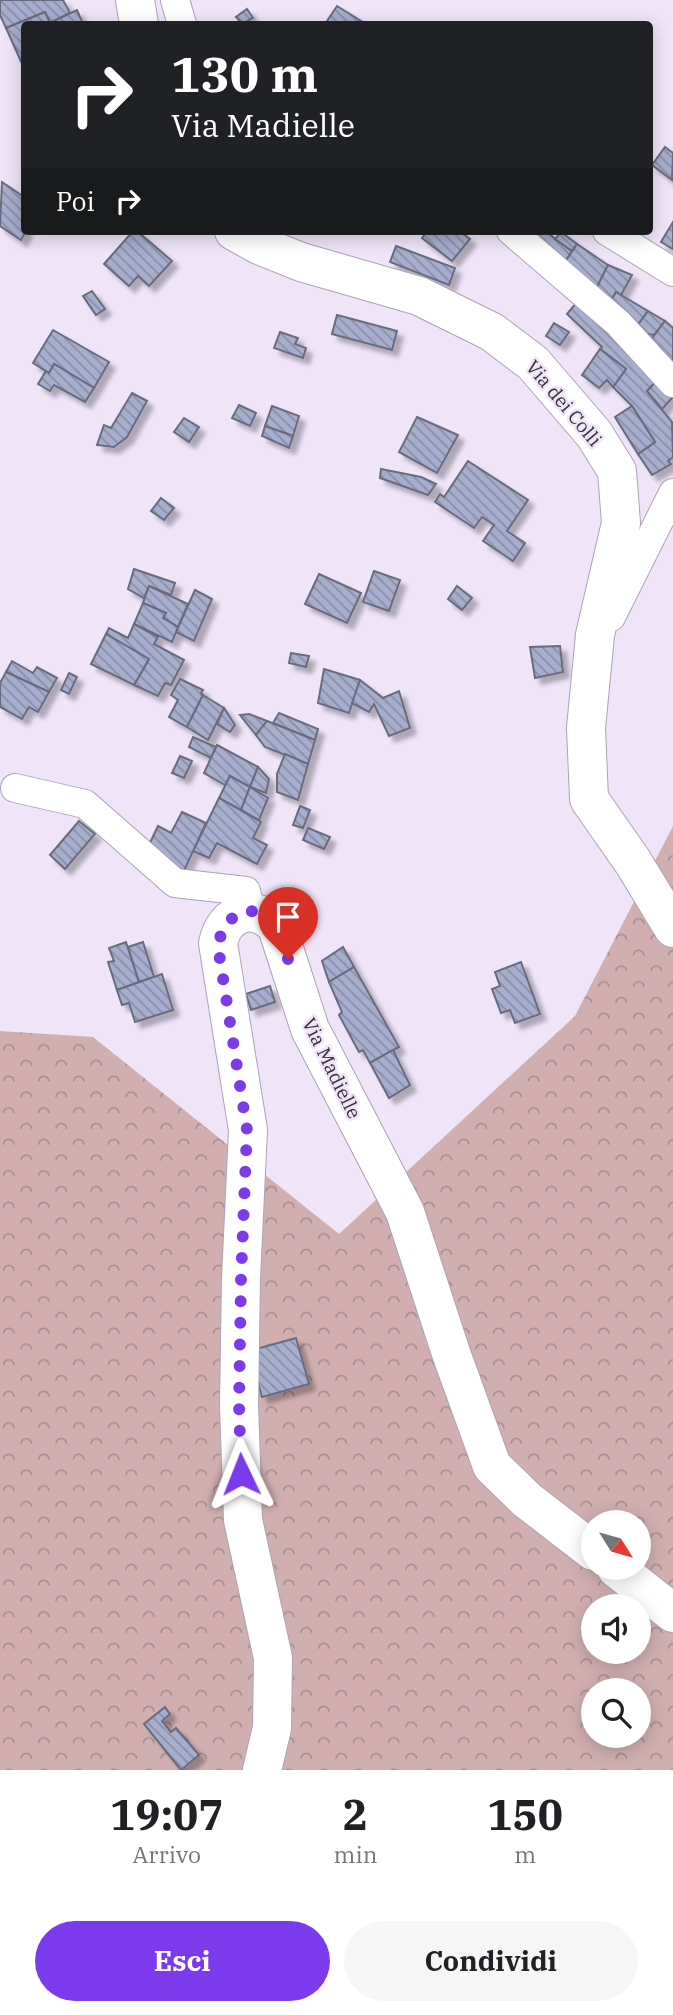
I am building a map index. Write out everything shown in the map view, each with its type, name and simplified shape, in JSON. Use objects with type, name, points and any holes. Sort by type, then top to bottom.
[{"type":"street","points":[[135,0],[138,21]]},
{"type":"street","points":[[174,0],[181,21]]},
{"type":"street","name":"Via dei Colli","points":[[242,235],[301,262],[419,296],[492,332],[533,363],[594,434],[617,471],[621,523],[594,635],[586,728],[589,799],[633,862],[673,929]]},
{"type":"street","points":[[517,235],[618,323],[673,383]]},
{"type":"street","points":[[613,235],[673,272]]},
{"type":"street","points":[[594,635],[613,615],[673,493]]},
{"type":"street","points":[[15,788],[85,804],[175,883],[246,891],[251,912],[225,924],[218,943],[247,1130],[239,1405],[243,1520],[273,1658],[272,1728],[262,1770]]},
{"type":"street","name":"Via Madielle","points":[[251,912],[270,919],[277,927],[310,1029],[405,1212],[451,1353],[492,1466],[527,1500],[581,1542]]},
{"type":"street","points":[[631,1580],[673,1614]]},
{"type":"green space","points":[[673,826],[673,1770],[0,1770],[0,1031],[93,1037],[339,1234],[575,1016]]},
{"type":"building","points":[[0,0],[63,0],[70,13],[49,21],[45,12],[6,28],[0,15]]},
{"type":"building","points":[[337,6],[361,21],[327,21]]},
{"type":"building","points":[[247,9],[253,18],[239,21],[236,17]]},
{"type":"building","points":[[77,10],[82,21],[54,21]]},
{"type":"building","points":[[45,12],[49,21],[23,21]]},
{"type":"building","points":[[21,22],[21,61],[6,28]]},
{"type":"building","points":[[665,147],[673,153],[672,180],[653,166]]},
{"type":"building","points":[[2,182],[21,195],[21,235],[24,235],[21,240],[0,226]]},
{"type":"building","points":[[673,222],[673,249],[661,242]]},
{"type":"building","points":[[129,235],[142,235],[172,261],[149,286],[138,276],[129,286],[104,264]]},
{"type":"building","points":[[424,235],[464,235],[470,239],[452,261],[422,238]]},
{"type":"building","points":[[522,235],[550,235],[572,251],[563,265]]},
{"type":"building","points":[[558,235],[565,235],[577,244],[572,251],[555,239]]},
{"type":"building","points":[[577,244],[608,265],[596,289],[563,265]]},
{"type":"building","points":[[396,246],[455,268],[449,285],[390,262]]},
{"type":"building","points":[[608,265],[632,275],[621,295],[616,292],[612,300],[596,289]]},
{"type":"building","points":[[92,291],[105,309],[96,315],[83,296]]},
{"type":"building","points":[[616,292],[648,311],[632,333],[607,307]]},
{"type":"building","points":[[582,296],[660,377],[647,391],[672,422],[673,457],[668,461],[671,464],[652,475],[638,454],[655,442],[632,406],[613,387],[626,369],[600,349],[602,347],[567,314]]},
{"type":"building","points":[[648,311],[665,321],[654,335],[648,334],[641,342],[632,333]]},
{"type":"building","points":[[337,315],[397,331],[392,350],[332,334]]},
{"type":"building","points":[[665,321],[673,328],[673,373],[646,346]]},
{"type":"building","points":[[554,323],[569,332],[560,345],[546,336]]},
{"type":"building","points":[[53,330],[109,362],[94,388],[54,364],[49,373],[33,363]]},
{"type":"building","points":[[280,332],[298,338],[295,344],[306,348],[303,358],[274,348]]},
{"type":"building","points":[[600,349],[626,369],[613,387],[607,380],[599,388],[582,375]]},
{"type":"building","points":[[54,364],[94,388],[85,402],[54,385],[50,391],[38,384]]},
{"type":"building","points":[[660,377],[673,392],[673,397],[662,409],[647,391]]},
{"type":"building","points":[[132,393],[147,401],[127,437],[114,447],[97,445],[104,425],[111,428]]},
{"type":"building","points":[[239,405],[256,413],[250,426],[232,418]]},
{"type":"building","points":[[272,406],[299,416],[293,436],[265,426]]},
{"type":"building","points":[[632,406],[655,442],[638,454],[615,417]]},
{"type":"building","points":[[417,417],[458,435],[437,473],[399,452]]},
{"type":"building","points":[[184,418],[199,427],[189,442],[174,432]]},
{"type":"building","points":[[265,426],[293,436],[289,448],[262,436]]},
{"type":"building","points":[[468,461],[528,500],[507,531],[525,543],[513,561],[483,541],[494,525],[482,517],[474,528],[435,502],[440,494],[444,497]]},
{"type":"building","points":[[381,469],[421,477],[436,484],[428,495],[380,478]]},
{"type":"building","points":[[161,498],[174,508],[164,520],[151,511]]},
{"type":"building","points":[[134,569],[175,583],[171,595],[149,586],[144,598],[128,589]]},
{"type":"building","points":[[374,571],[400,580],[389,611],[363,602]]},
{"type":"building","points":[[319,574],[361,593],[347,623],[305,604]]},
{"type":"building","points":[[149,586],[188,604],[178,627],[163,618],[166,613],[143,603]]},
{"type":"building","points":[[457,586],[472,598],[462,610],[448,599]]},
{"type":"building","points":[[195,590],[212,599],[194,641],[176,632]]},
{"type":"building","points":[[143,603],[166,613],[163,618],[178,627],[172,642],[134,624]]},
{"type":"building","points":[[134,624],[158,637],[154,644],[184,660],[171,685],[165,683],[158,696],[134,685],[149,659],[106,634],[109,628],[128,638]]},
{"type":"building","points":[[106,634],[149,659],[134,685],[91,664]]},
{"type":"building","points":[[560,646],[563,672],[535,678],[530,647]]},
{"type":"building","points":[[291,653],[309,656],[306,667],[289,663]]},
{"type":"building","points":[[12,661],[33,673],[37,667],[57,678],[49,692],[6,672]]},
{"type":"building","points":[[324,669],[360,680],[349,713],[318,703]]},
{"type":"building","points":[[6,672],[49,692],[38,712],[29,707],[22,719],[0,707],[0,683]]},
{"type":"building","points":[[69,673],[77,677],[69,694],[61,690]]},
{"type":"building","points":[[180,679],[203,690],[187,727],[169,717],[178,700],[171,695]]},
{"type":"building","points":[[360,680],[383,698],[399,691],[410,728],[389,736],[374,704],[369,712],[352,703]]},
{"type":"building","points":[[203,695],[224,708],[208,740],[187,727]]},
{"type":"building","points":[[224,708],[235,725],[230,732],[217,724]]},
{"type":"building","points":[[279,713],[318,729],[315,740],[273,723]]},
{"type":"building","points":[[249,714],[267,721],[256,735],[240,715]]},
{"type":"building","points":[[267,721],[315,740],[308,764],[265,747],[256,735]]},
{"type":"building","points":[[193,737],[216,747],[211,758],[189,747]]},
{"type":"building","points":[[217,745],[258,767],[250,787],[230,776],[225,785],[204,773]]},
{"type":"building","points":[[285,754],[308,764],[298,800],[277,792],[277,774]]},
{"type":"building","points":[[180,756],[192,761],[184,778],[172,773]]},
{"type":"building","points":[[258,767],[269,779],[266,793],[250,787]]},
{"type":"building","points":[[230,776],[250,787],[241,810],[219,798]]},
{"type":"building","points":[[250,787],[268,798],[259,820],[241,810]]},
{"type":"building","points":[[219,798],[261,822],[253,838],[267,845],[257,864],[217,843],[209,858],[193,851]]},
{"type":"building","points":[[300,806],[310,810],[303,828],[293,825]]},
{"type":"building","points":[[182,812],[206,823],[183,873],[148,847],[158,826],[171,833]]},
{"type":"building","points":[[79,821],[95,834],[65,869],[50,855]]},
{"type":"building","points":[[308,828],[330,837],[324,849],[303,840]]},
{"type":"building","points":[[126,942],[139,982],[117,990],[108,962],[114,961],[109,948]]},
{"type":"building","points":[[143,942],[154,977],[139,982],[128,947]]},
{"type":"building","points":[[343,947],[354,967],[329,982],[322,961]]},
{"type":"building","points":[[521,962],[540,1014],[515,1023],[510,1010],[501,1013],[492,989],[500,986],[495,972]]},
{"type":"building","points":[[354,967],[399,1047],[370,1063],[363,1050],[359,1052],[339,1015],[342,1012],[329,982]]},
{"type":"building","points":[[162,974],[173,1010],[135,1022],[129,1003],[122,1005],[117,990]]},
{"type":"building","points":[[270,986],[275,1002],[251,1010],[246,994]]},
{"type":"building","points":[[393,1050],[410,1085],[389,1098],[370,1063]]},
{"type":"building","points":[[296,1338],[309,1384],[262,1397],[249,1351]]},
{"type":"building","points":[[165,1707],[170,1714],[162,1721],[171,1732],[176,1728],[199,1755],[181,1770],[144,1724]]},
{"type":"route","points":[[241,1474],[241,1278],[247,1130],[219,953],[220,933],[225,924],[242,913],[261,914],[277,927],[288,959]]}]
